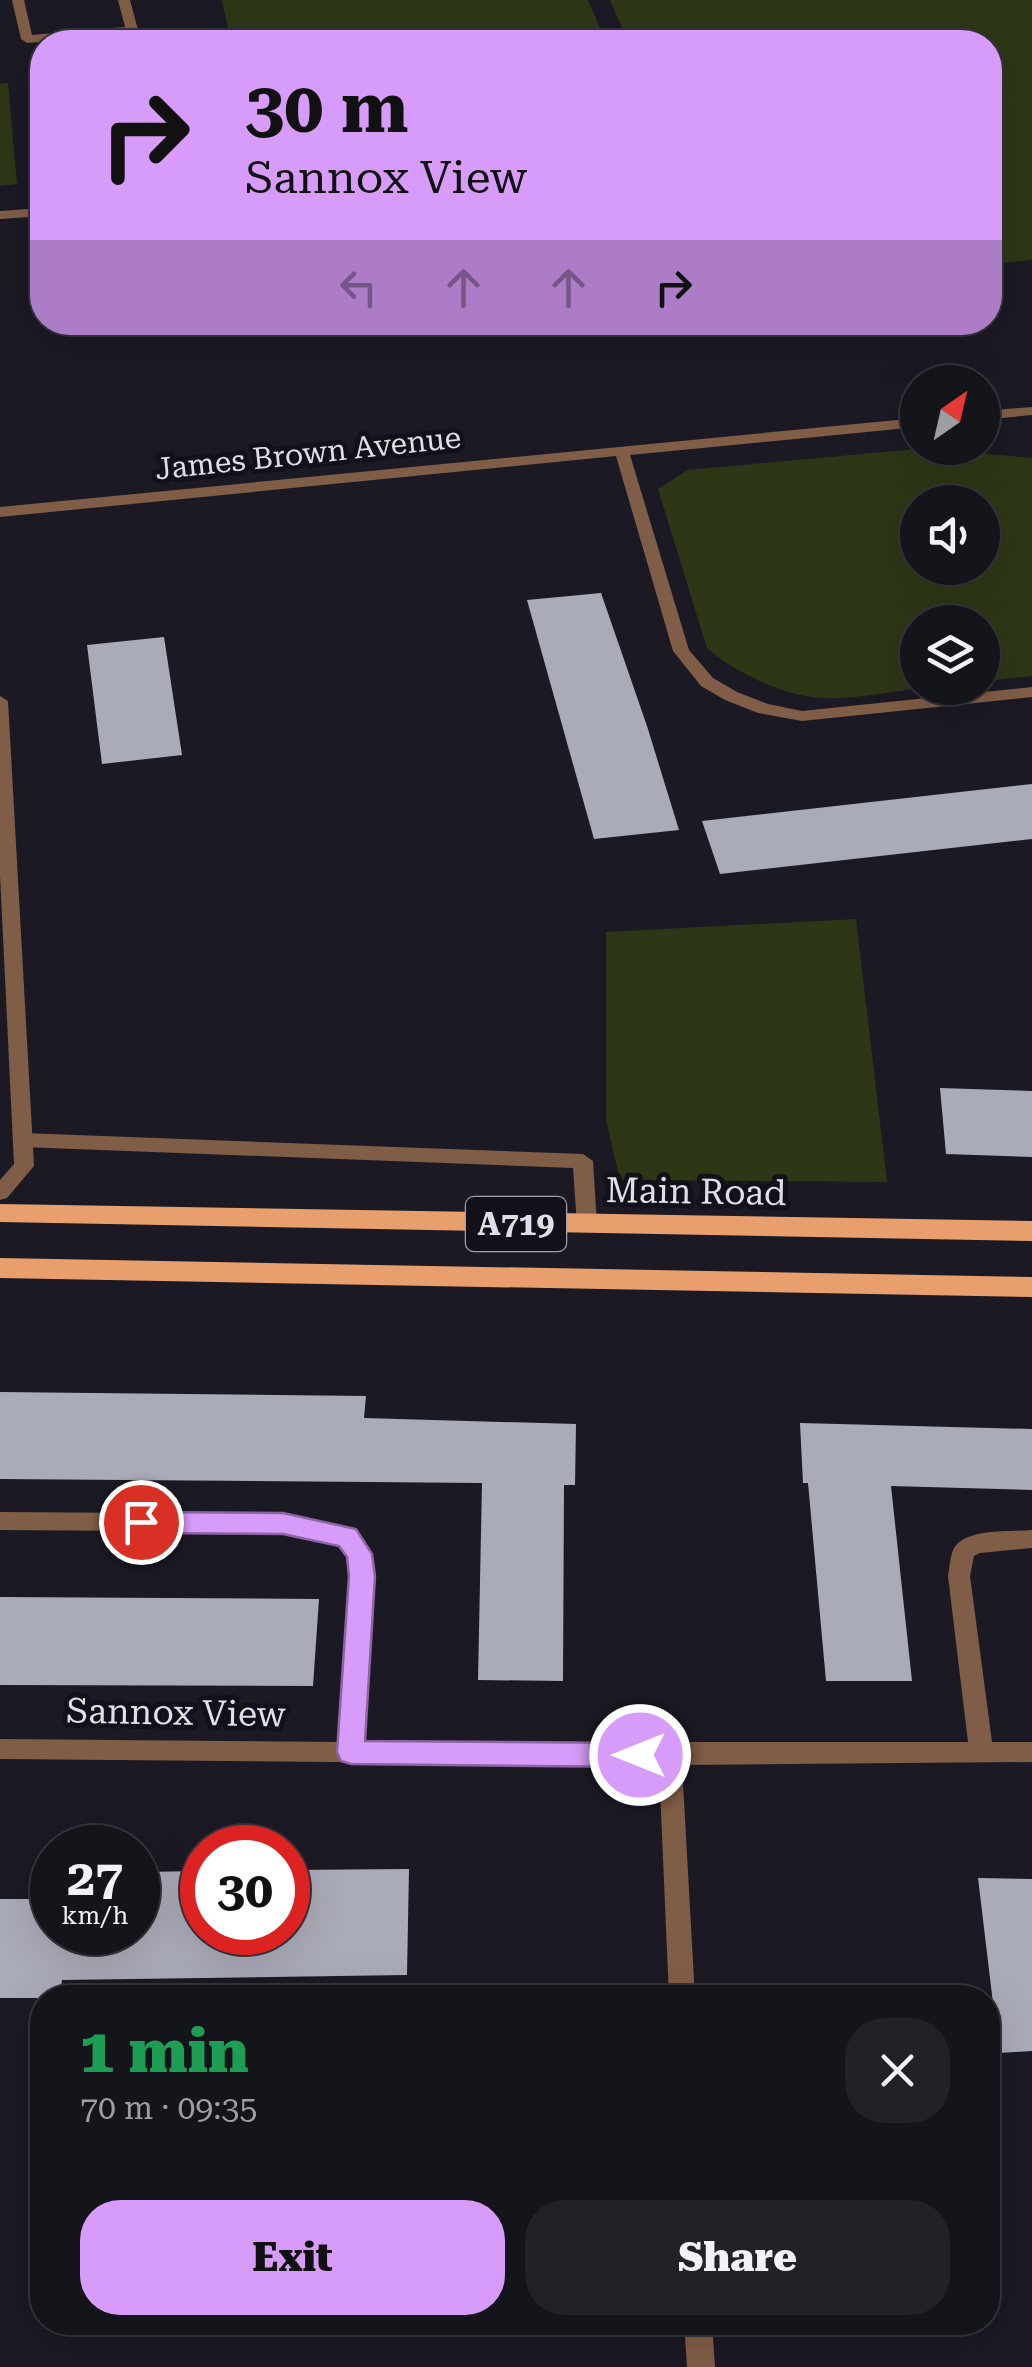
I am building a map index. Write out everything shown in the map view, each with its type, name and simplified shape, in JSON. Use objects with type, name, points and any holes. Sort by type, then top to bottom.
[{"type":"main road","name":"Main Road","points":[[0,1213],[1032,1232]]},
{"type":"main road","name":"A719","points":[[0,1268],[1032,1287]]},
{"type":"street","points":[[18,0],[30,39]]},
{"type":"street","points":[[124,0],[132,30]]},
{"type":"street","points":[[0,215],[30,213]]},
{"type":"street","points":[[1000,414],[1032,411]]},
{"type":"street","name":"James Brown Avenue","points":[[0,512],[900,424]]},
{"type":"street","points":[[621,449],[681,651],[707,682],[764,709],[802,716],[1032,692]]},
{"type":"street","points":[[0,701],[24,1166],[0,1193]]},
{"type":"street","points":[[23,1140],[583,1161],[587,1225]]},
{"type":"street","points":[[0,1521],[283,1524],[348,1537],[360,1554],[362,1576],[351,1752]]},
{"type":"street","points":[[982,1751],[959,1576],[964,1551],[976,1544],[1032,1539]]},
{"type":"street","name":"Sannox View","points":[[0,1749],[670,1754],[1032,1752]]},
{"type":"street","points":[[670,1754],[681,1985]]},
{"type":"street","points":[[699,2335],[701,2367]]},
{"type":"green space","points":[[222,0],[588,0],[601,30],[228,30]]},
{"type":"green space","points":[[610,0],[1032,0],[1032,260],[1002,263],[1002,30],[623,30]]},
{"type":"green space","points":[[8,83],[17,184],[0,186],[0,84]]},
{"type":"green space","points":[[900,450],[900,465],[1000,465],[1000,455],[1032,458],[1032,676],[1000,679],[1000,605],[900,605],[900,691],[821,698],[760,681],[707,648],[658,489],[688,470]]},
{"type":"green space","points":[[856,919],[887,1182],[620,1180],[606,1120],[606,932]]},
{"type":"building","points":[[601,593],[679,830],[594,839],[527,600]]},
{"type":"building","points":[[164,637],[182,755],[102,764],[87,645]]},
{"type":"building","points":[[1032,784],[1032,839],[720,874],[702,821]]},
{"type":"building","points":[[940,1088],[1032,1091],[1032,1157],[946,1154]]},
{"type":"building","points":[[0,1392],[366,1396],[364,1418],[576,1424],[575,1485],[564,1485],[563,1681],[478,1680],[482,1483],[0,1479]]},
{"type":"building","points":[[800,1423],[1032,1429],[1032,1490],[891,1486],[912,1681],[826,1681],[808,1483],[803,1483]]},
{"type":"building","points":[[0,1597],[319,1599],[313,1686],[0,1685]]},
{"type":"building","points":[[409,1869],[407,1975],[62,1980],[61,1985],[30,1985],[30,1998],[0,1998],[0,1899],[30,1899],[30,1955],[160,1955],[160,1872],[180,1871],[180,1955],[310,1955],[310,1870]]},
{"type":"building","points":[[978,1878],[1032,1879],[1032,2051],[1000,2053],[1000,1985],[991,1985]]},
{"type":"route","points":[[141,1522],[283,1524],[348,1537],[360,1554],[362,1576],[351,1752],[640,1755]]}]
